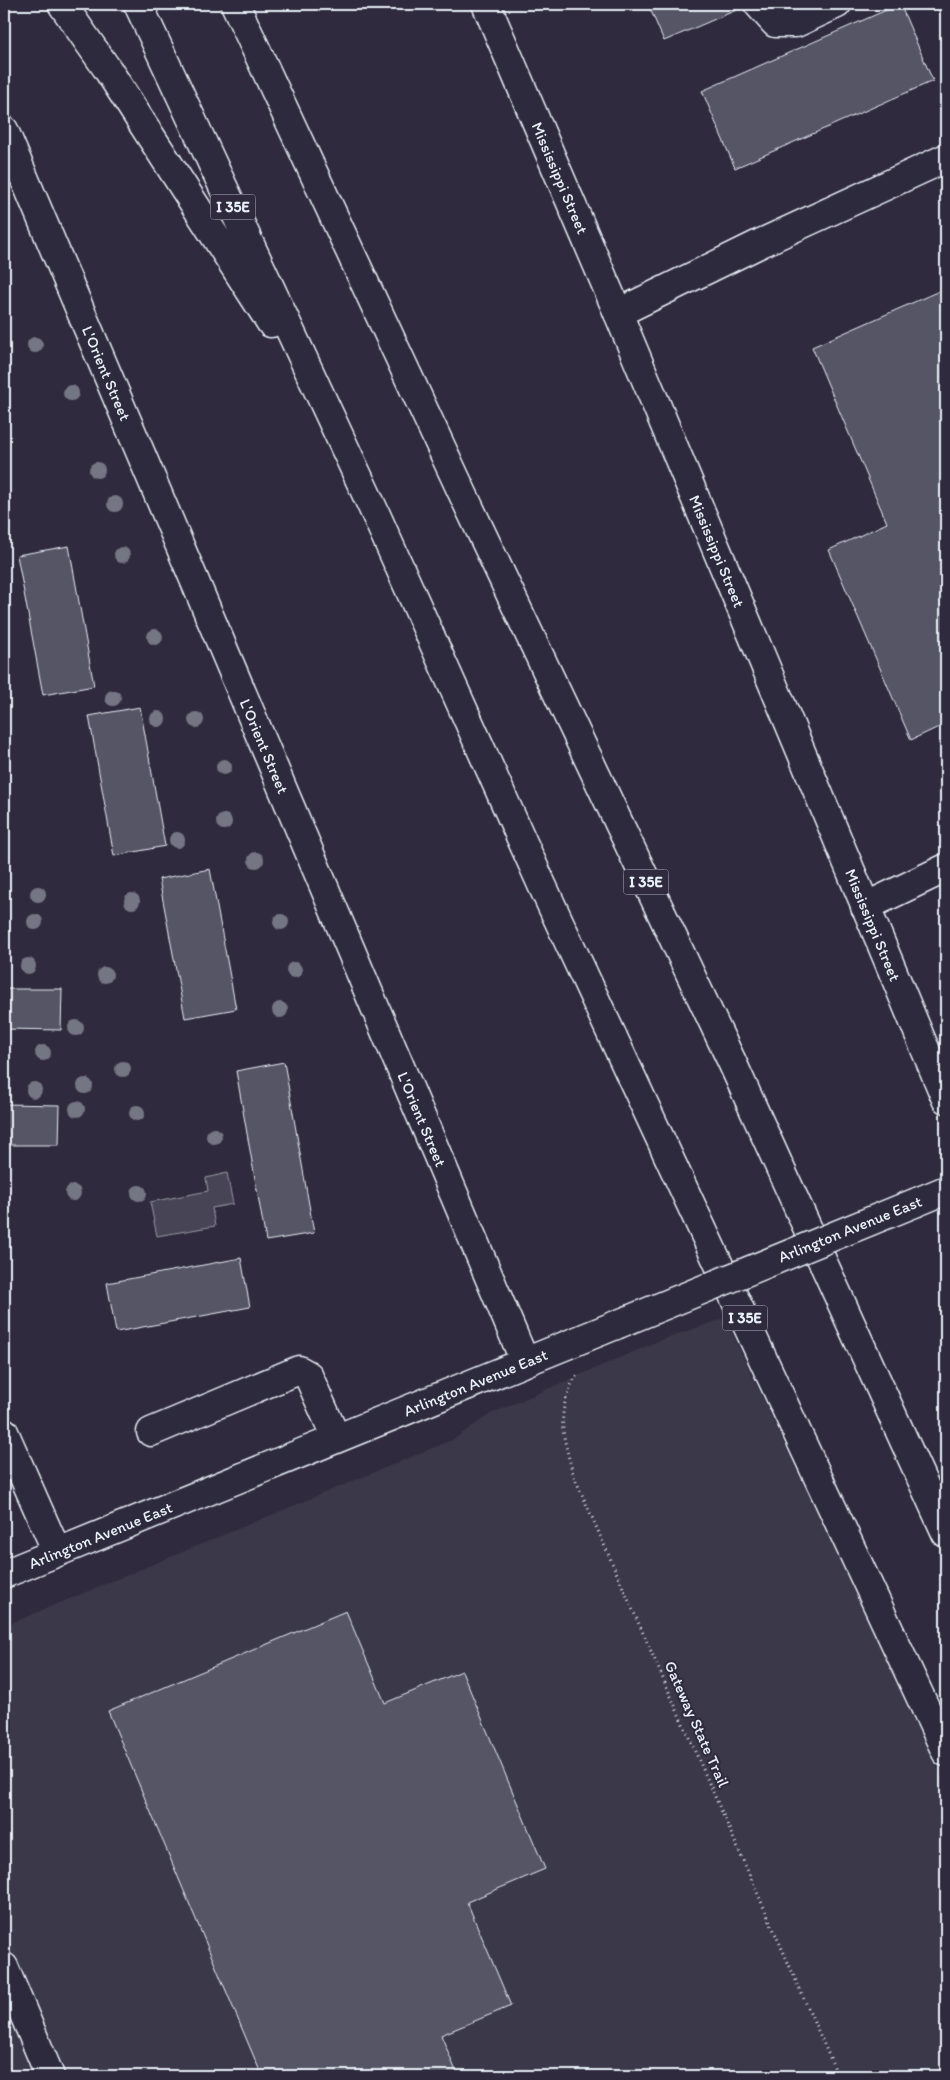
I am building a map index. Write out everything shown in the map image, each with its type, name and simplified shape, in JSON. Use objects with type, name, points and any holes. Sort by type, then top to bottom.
[{"type":"main road","points":[[62,4],[108,70],[328,411]]},
{"type":"main road","name":"I 35E","points":[[138,4],[328,411],[542,885],[946,1752]]},
{"type":"main road","name":"I 35E","points":[[235,4],[462,492],[732,1062],[946,1533]]},
{"type":"main road","name":"Mississippi Street","points":[[486,4],[618,313],[946,1099]]},
{"type":"main road","points":[[758,4],[776,23],[796,23],[837,4]]},
{"type":"main road","name":"L'Orient Street","points":[[4,130],[525,1362]]},
{"type":"main road","points":[[618,313],[761,243],[946,158]]},
{"type":"main road","points":[[865,907],[946,868]]},
{"type":"main road","name":"Arlington Avenue East","points":[[4,1574],[946,1190]]},
{"type":"main road","points":[[151,1432],[300,1370],[308,1375],[336,1438]]},
{"type":"main road","points":[[4,1432],[58,1552]]},
{"type":"main road","points":[[4,1967],[50,2076]]},
{"type":"path","name":"Gateway State Trail","points":[[574,1377],[567,1392],[562,1427],[573,1474],[838,2076]]},
{"type":"shaded area","points":[[227,1173],[233,1204],[212,1208],[215,1226],[157,1236],[150,1202],[208,1191],[206,1178]]},
{"type":"shaded area","points":[[725,1318],[946,1786],[946,2076],[4,2076],[4,1626],[454,1439],[490,1414],[658,1341]]},
{"type":"building","points":[[648,4],[739,4],[741,8],[664,41]]},
{"type":"building","points":[[900,4],[933,81],[735,168],[702,91]]},
{"type":"building","points":[[936,4],[946,4],[945,25]]},
{"type":"building","points":[[946,288],[946,710],[943,725],[911,740],[829,550],[887,523],[812,347]]},
{"type":"building","points":[[69,546],[94,686],[43,695],[17,555]]},
{"type":"building","points":[[140,707],[165,846],[114,856],[89,716]]},
{"type":"building","points":[[210,869],[236,1009],[185,1018],[159,879]]},
{"type":"building","points":[[4,989],[62,989],[61,1030],[4,1029]]},
{"type":"building","points":[[284,1062],[314,1233],[266,1241],[236,1071]]},
{"type":"building","points":[[4,1104],[60,1105],[59,1145],[4,1145]]},
{"type":"building","points":[[241,1258],[250,1307],[116,1332],[107,1283]]},
{"type":"building","points":[[346,1611],[385,1703],[462,1671],[545,1869],[467,1902],[511,2006],[441,2035],[458,2076],[262,2076],[108,1711]]}]
